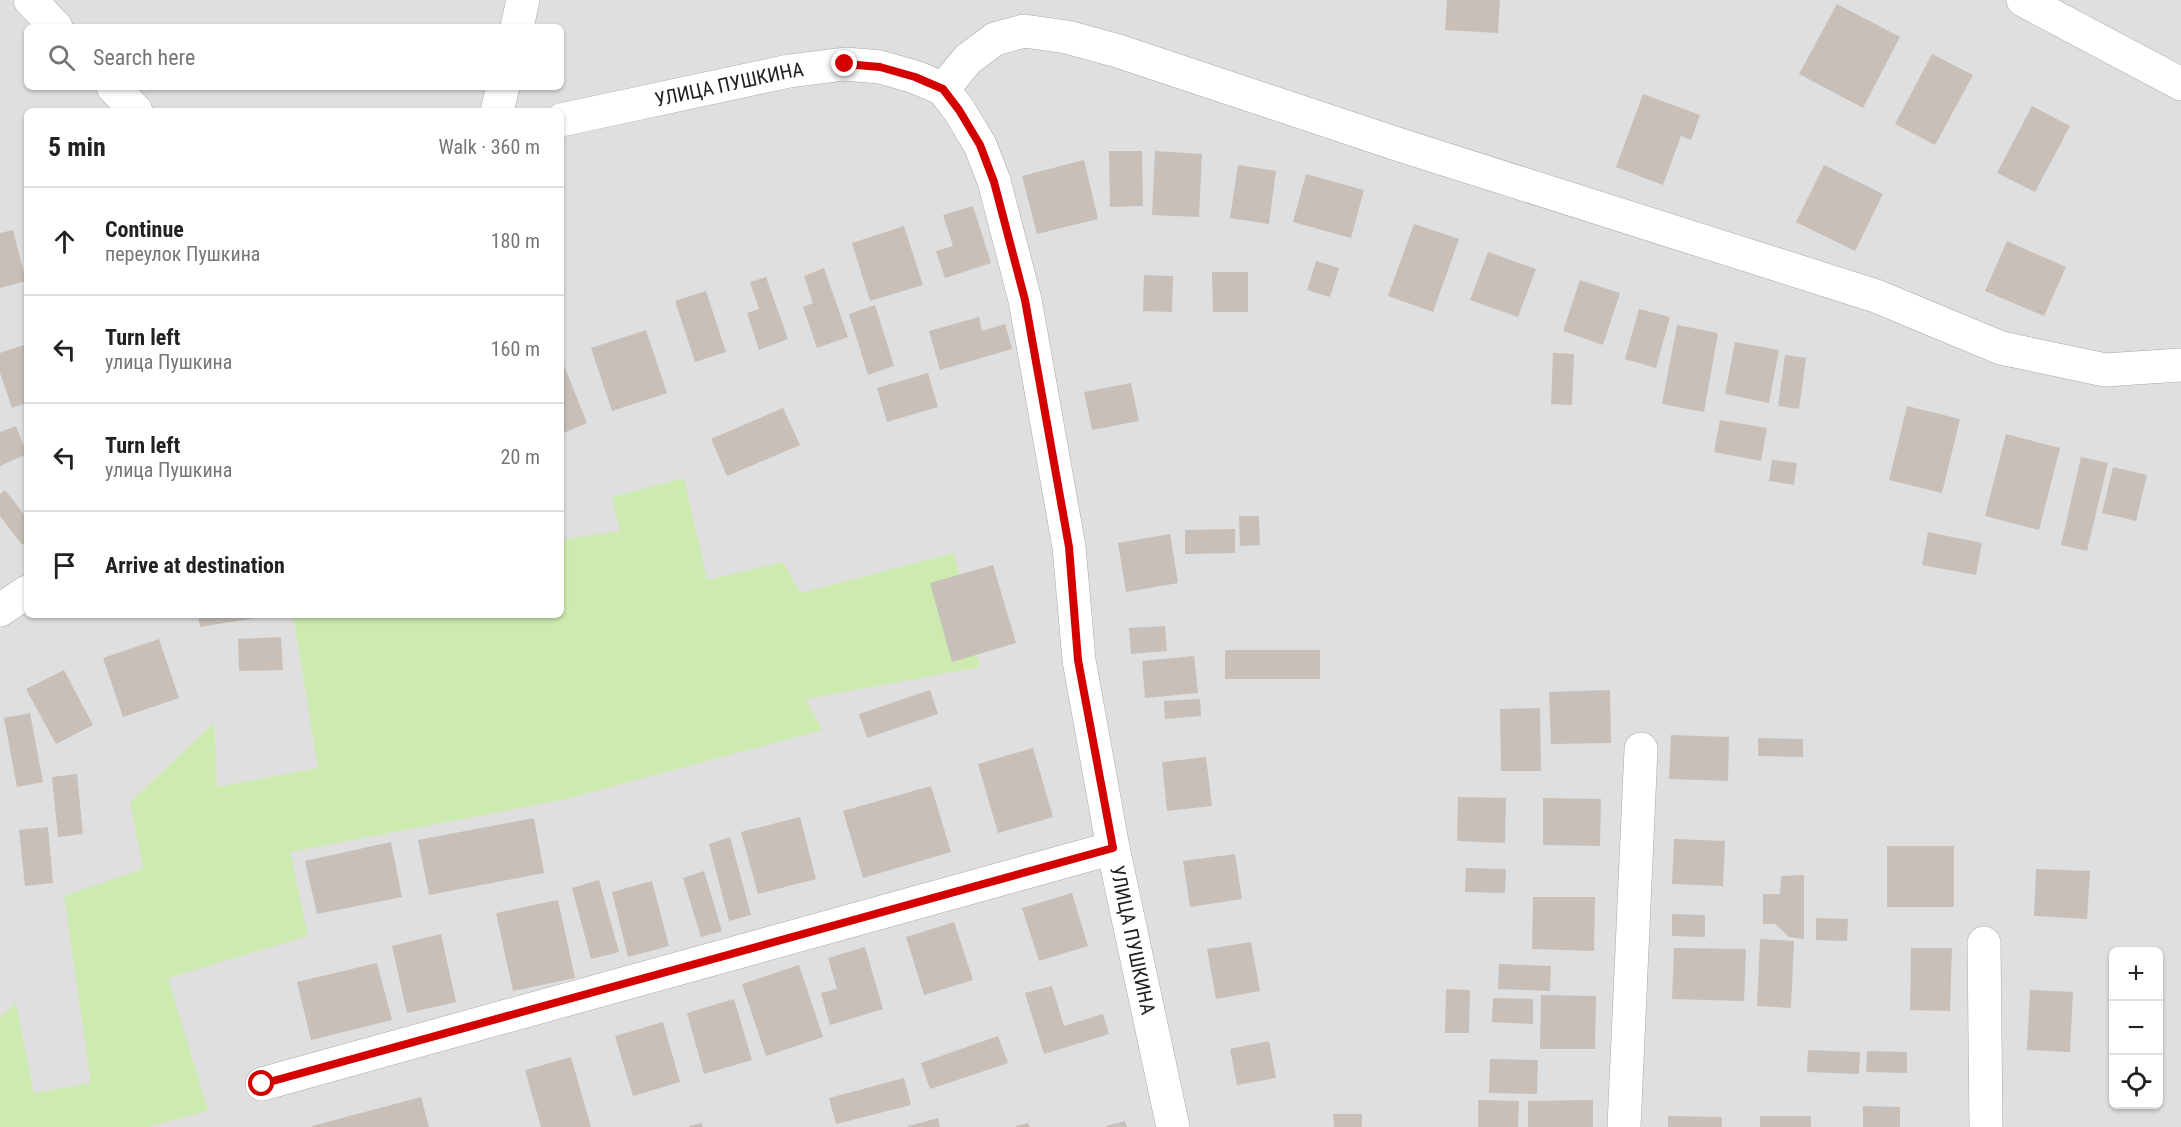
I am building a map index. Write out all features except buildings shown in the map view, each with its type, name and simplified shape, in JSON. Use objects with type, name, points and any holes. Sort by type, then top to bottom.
[{"type":"street","points":[[30,0],[53,24]]},
{"type":"street","points":[[518,24],[523,0]]},
{"type":"street","points":[[2023,0],[2181,84]]},
{"type":"street","points":[[943,89],[968,59],[995,39],[1024,31],[1067,36],[1397,144],[1876,296],[2001,348],[2105,370],[2181,365]]},
{"type":"street","name":"УЛИЦА ПУШКИНА","points":[[564,119],[789,70],[845,64],[880,67],[915,77],[943,89],[959,110],[980,145],[990,172],[1025,300],[1069,547],[1078,660],[1113,848],[1173,1127]]},
{"type":"street","points":[[116,90],[133,108]]},
{"type":"street","points":[[498,108],[502,90]]},
{"type":"street","points":[[0,610],[24,594]]},
{"type":"street","points":[[1624,1127],[1641,749]]},
{"type":"street","points":[[262,1084],[1113,848]]},
{"type":"street","points":[[1984,943],[1986,1127]]},
{"type":"shaded area","points":[[0,0],[2181,0],[2181,1127],[0,1127]]},
{"type":"green space","points":[[684,478],[707,580],[783,562],[800,593],[954,553],[980,667],[806,699],[822,730],[562,800],[290,852],[308,936],[168,978],[208,1111],[147,1127],[0,1127],[0,1018],[16,1003],[34,1093],[91,1083],[64,896],[143,869],[130,802],[214,723],[217,787],[318,768],[293,618],[564,618],[564,540],[620,531],[612,497]]},
{"type":"route","points":[[262,1084],[1113,848],[1078,660],[1069,547],[1025,300],[994,182],[980,145],[943,89],[915,77],[880,67],[845,64]]}]
